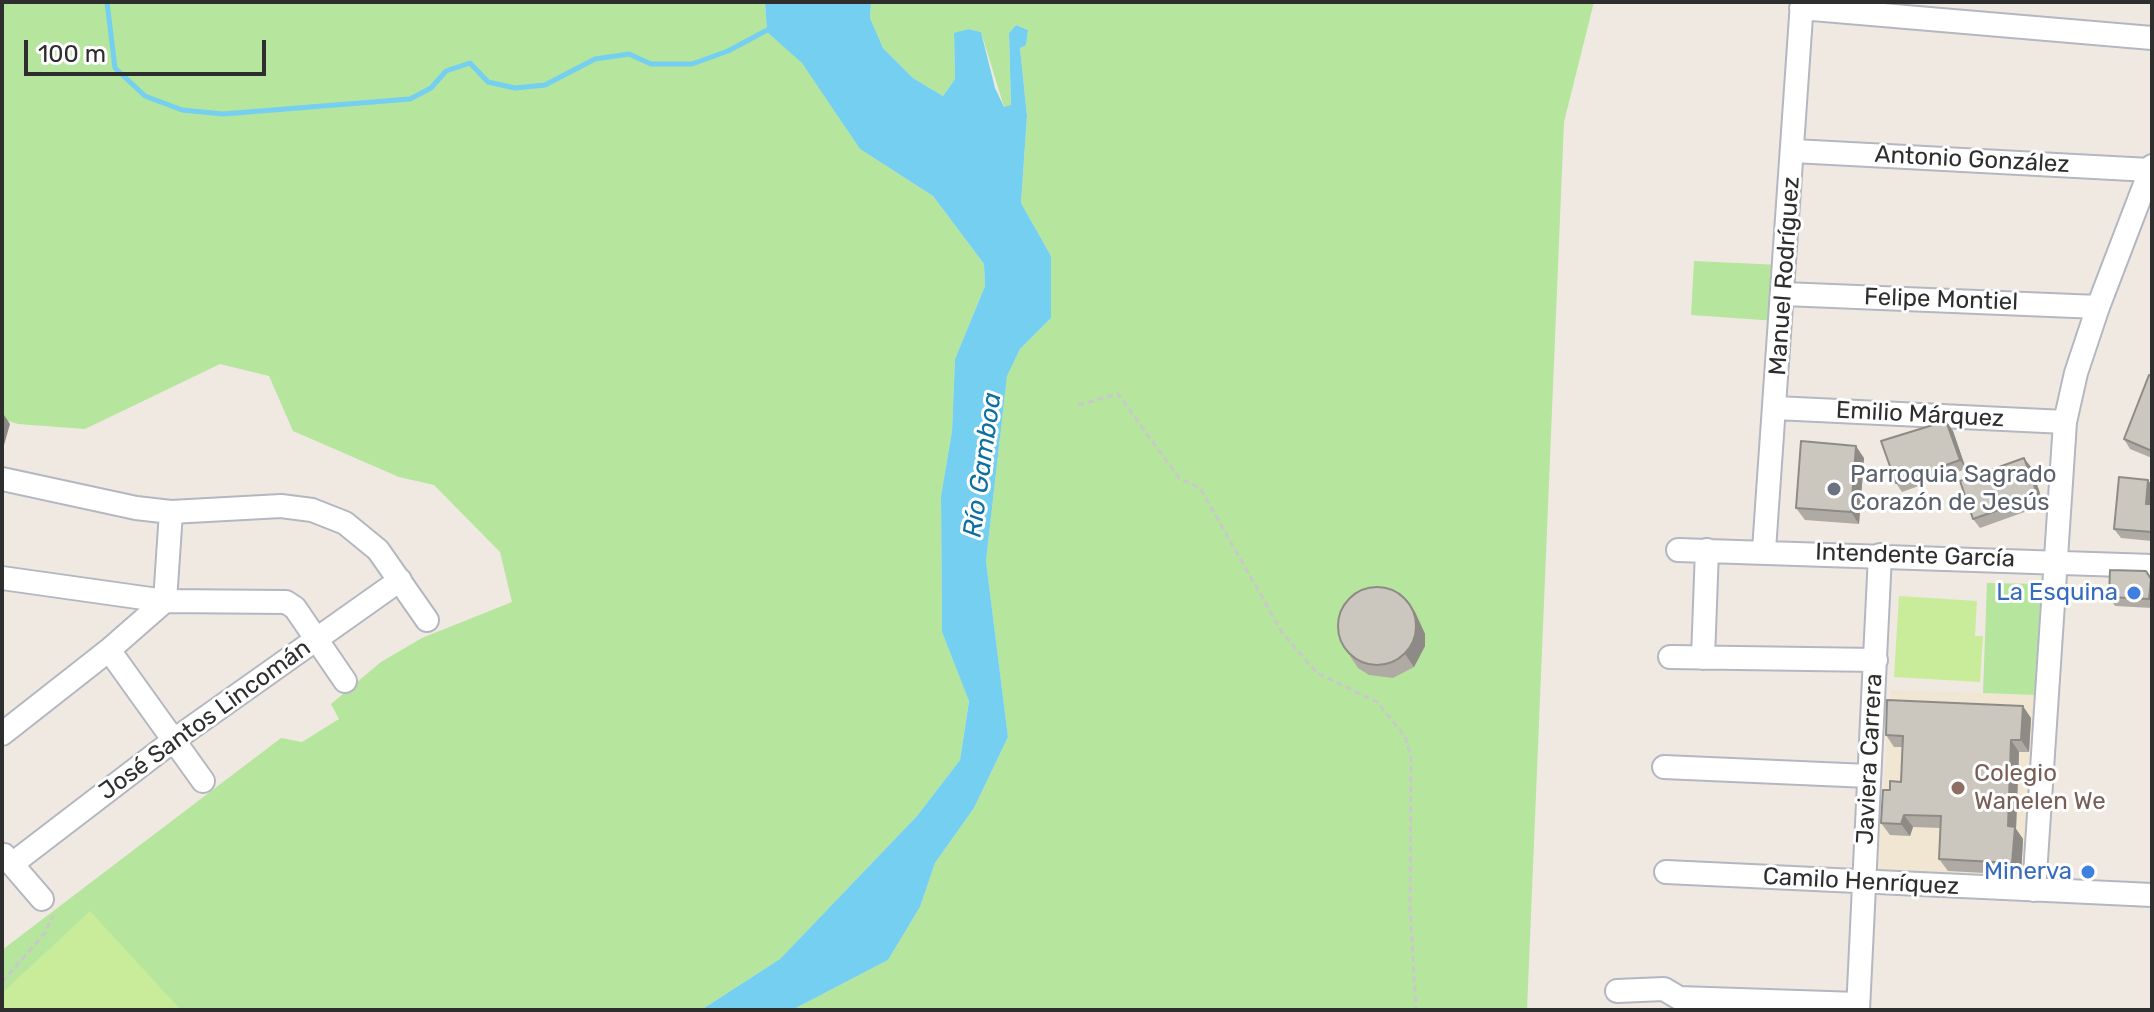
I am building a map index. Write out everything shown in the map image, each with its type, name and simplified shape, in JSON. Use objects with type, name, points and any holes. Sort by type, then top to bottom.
[{"type":"street","points":[[1801,5],[2152,38]]},
{"type":"street","name":"Manuel Rodríguez","points":[[1764,550],[1794,151],[1801,5]]},
{"type":"street","name":"Antonio González","points":[[1794,151],[2151,168]]},
{"type":"street","points":[[2034,890],[2065,422],[2076,373],[2098,307],[2151,168]]},
{"type":"street","name":"Felipe Montiel","points":[[1784,294],[2098,307]]},
{"type":"street","name":"Emilio Márquez","points":[[1776,408],[2065,422]]},
{"type":"street","points":[[2,479],[136,508],[171,512],[281,506],[312,510],[356,532],[378,550],[427,620]]},
{"type":"street","points":[[2,734],[109,650],[165,601],[171,512]]},
{"type":"street","name":"Intendente García","points":[[1678,550],[1764,550],[2152,566]]},
{"type":"street","points":[[1703,658],[1707,550]]},
{"type":"street","name":"Javiera Carrera","points":[[1858,1007],[1880,555]]},
{"type":"street","name":"José Santos Lincomán","points":[[7,859],[400,580]]},
{"type":"street","points":[[8,585],[165,601],[286,602],[295,608],[345,681]]},
{"type":"street","points":[[109,650],[203,781]]},
{"type":"street","points":[[1670,657],[1876,660]]},
{"type":"street","points":[[1664,767],[1868,776]]},
{"type":"street","points":[[7,859],[42,899]]},
{"type":"street","name":"Camilo Henríquez","points":[[1666,872],[2152,895]]},
{"type":"street","points":[[1617,991],[1664,989],[1679,998],[1858,1007]]},
{"type":"path","points":[[1078,405],[1118,394],[1179,478],[1200,488],[1283,634],[1317,673],[1377,702],[1405,736],[1411,757],[1410,908],[1416,1010]]},
{"type":"path","points":[[2,982],[44,934],[53,916],[42,899]]},
{"type":"shaded area","name":"Colegio Wanelen We","points":[[1891,690],[2036,695],[2028,887],[1876,882]]},
{"type":"green space","points":[[2,2],[765,2],[767,32],[802,62],[860,149],[933,196],[984,264],[985,286],[955,359],[952,431],[941,496],[942,632],[969,700],[960,760],[917,816],[780,959],[701,1010],[2,1010],[2,950],[281,738],[302,742],[339,719],[331,704],[381,662],[422,638],[512,602],[500,552],[434,485],[399,477],[293,431],[269,376],[220,364],[85,429],[18,424],[2,419]]},
{"type":"green space","points":[[871,2],[1594,2],[1564,122],[1527,1010],[792,1010],[888,960],[920,907],[935,863],[974,808],[1008,737],[986,561],[1007,375],[1020,349],[1051,318],[1051,256],[1021,203],[1027,116],[1020,48],[1026,44],[1028,30],[1016,25],[1009,33],[1011,106],[1004,107],[981,32],[968,29],[954,34],[955,79],[943,96],[913,78],[883,48],[870,18]]},
{"type":"green space","points":[[1694,261],[1780,265],[1777,321],[1691,315]]},
{"type":"green space","points":[[1987,583],[2041,584],[2036,695],[1983,693]]},
{"type":"green space","points":[[1899,596],[1977,601],[1975,636],[1983,636],[1980,682],[1894,677]]},
{"type":"green space","points":[[90,911],[181,1010],[2,1010],[2,993]]},
{"type":"water","name":"Río Gamboa","points":[[765,2],[871,2],[870,18],[883,48],[913,78],[943,96],[955,79],[954,33],[968,29],[981,32],[995,88],[1004,107],[1011,105],[1009,33],[1016,25],[1028,30],[1026,45],[1020,48],[1027,116],[1021,203],[1051,256],[1051,318],[1020,349],[1007,376],[986,561],[1008,737],[974,808],[935,863],[920,907],[888,960],[792,1010],[701,1010],[780,959],[917,816],[960,760],[969,701],[942,632],[941,496],[952,431],[955,359],[985,286],[984,264],[933,196],[860,149],[802,63],[767,32]]},
{"type":"building","points":[[2149,375],[2152,376],[2152,451],[2124,439]]},
{"type":"building","points":[[1946,421],[1960,460],[1896,483],[1881,441]]},
{"type":"building","name":"Parroquia Sagrado Corazón de Jesús","points":[[1801,441],[1856,446],[1851,512],[1796,508]]},
{"type":"building","points":[[2024,458],[2038,496],[1973,519],[1960,481]]},
{"type":"building","points":[[2119,477],[2148,480],[2146,504],[2152,504],[2152,532],[2114,529]]},
{"type":"building","name":"La Esquina","points":[[2110,570],[2146,571],[2151,579],[2149,599],[2109,597]]},
{"type":"building","points":[[1377,587],[1392,590],[1405,598],[1413,611],[1416,626],[1413,641],[1405,654],[1392,662],[1377,665],[1362,662],[1349,654],[1341,641],[1338,626],[1341,611],[1349,598],[1362,590]]},
{"type":"building","points":[[1887,700],[2023,706],[2021,740],[2011,740],[2008,826],[2015,827],[2012,863],[1939,859],[1941,816],[1904,815],[1901,824],[1881,823],[1883,790],[1890,790],[1890,781],[1901,782],[1903,736],[1886,735]]},
{"type":"waterway","points":[[107,2],[115,68],[145,96],[182,110],[223,114],[410,99],[431,88],[446,71],[470,63],[488,82],[515,88],[545,85],[595,59],[629,54],[651,64],[692,64],[728,51],[771,28]]},
{"type":"place","name":"Parroquia Sagrado Corazón de Jesús","points":[[1834,489]]},
{"type":"place","name":"La Esquina","points":[[2134,593]]},
{"type":"place","name":"Colegio Wanelen We","points":[[1958,788]]},
{"type":"place","name":"Minerva","points":[[2088,872]]}]
